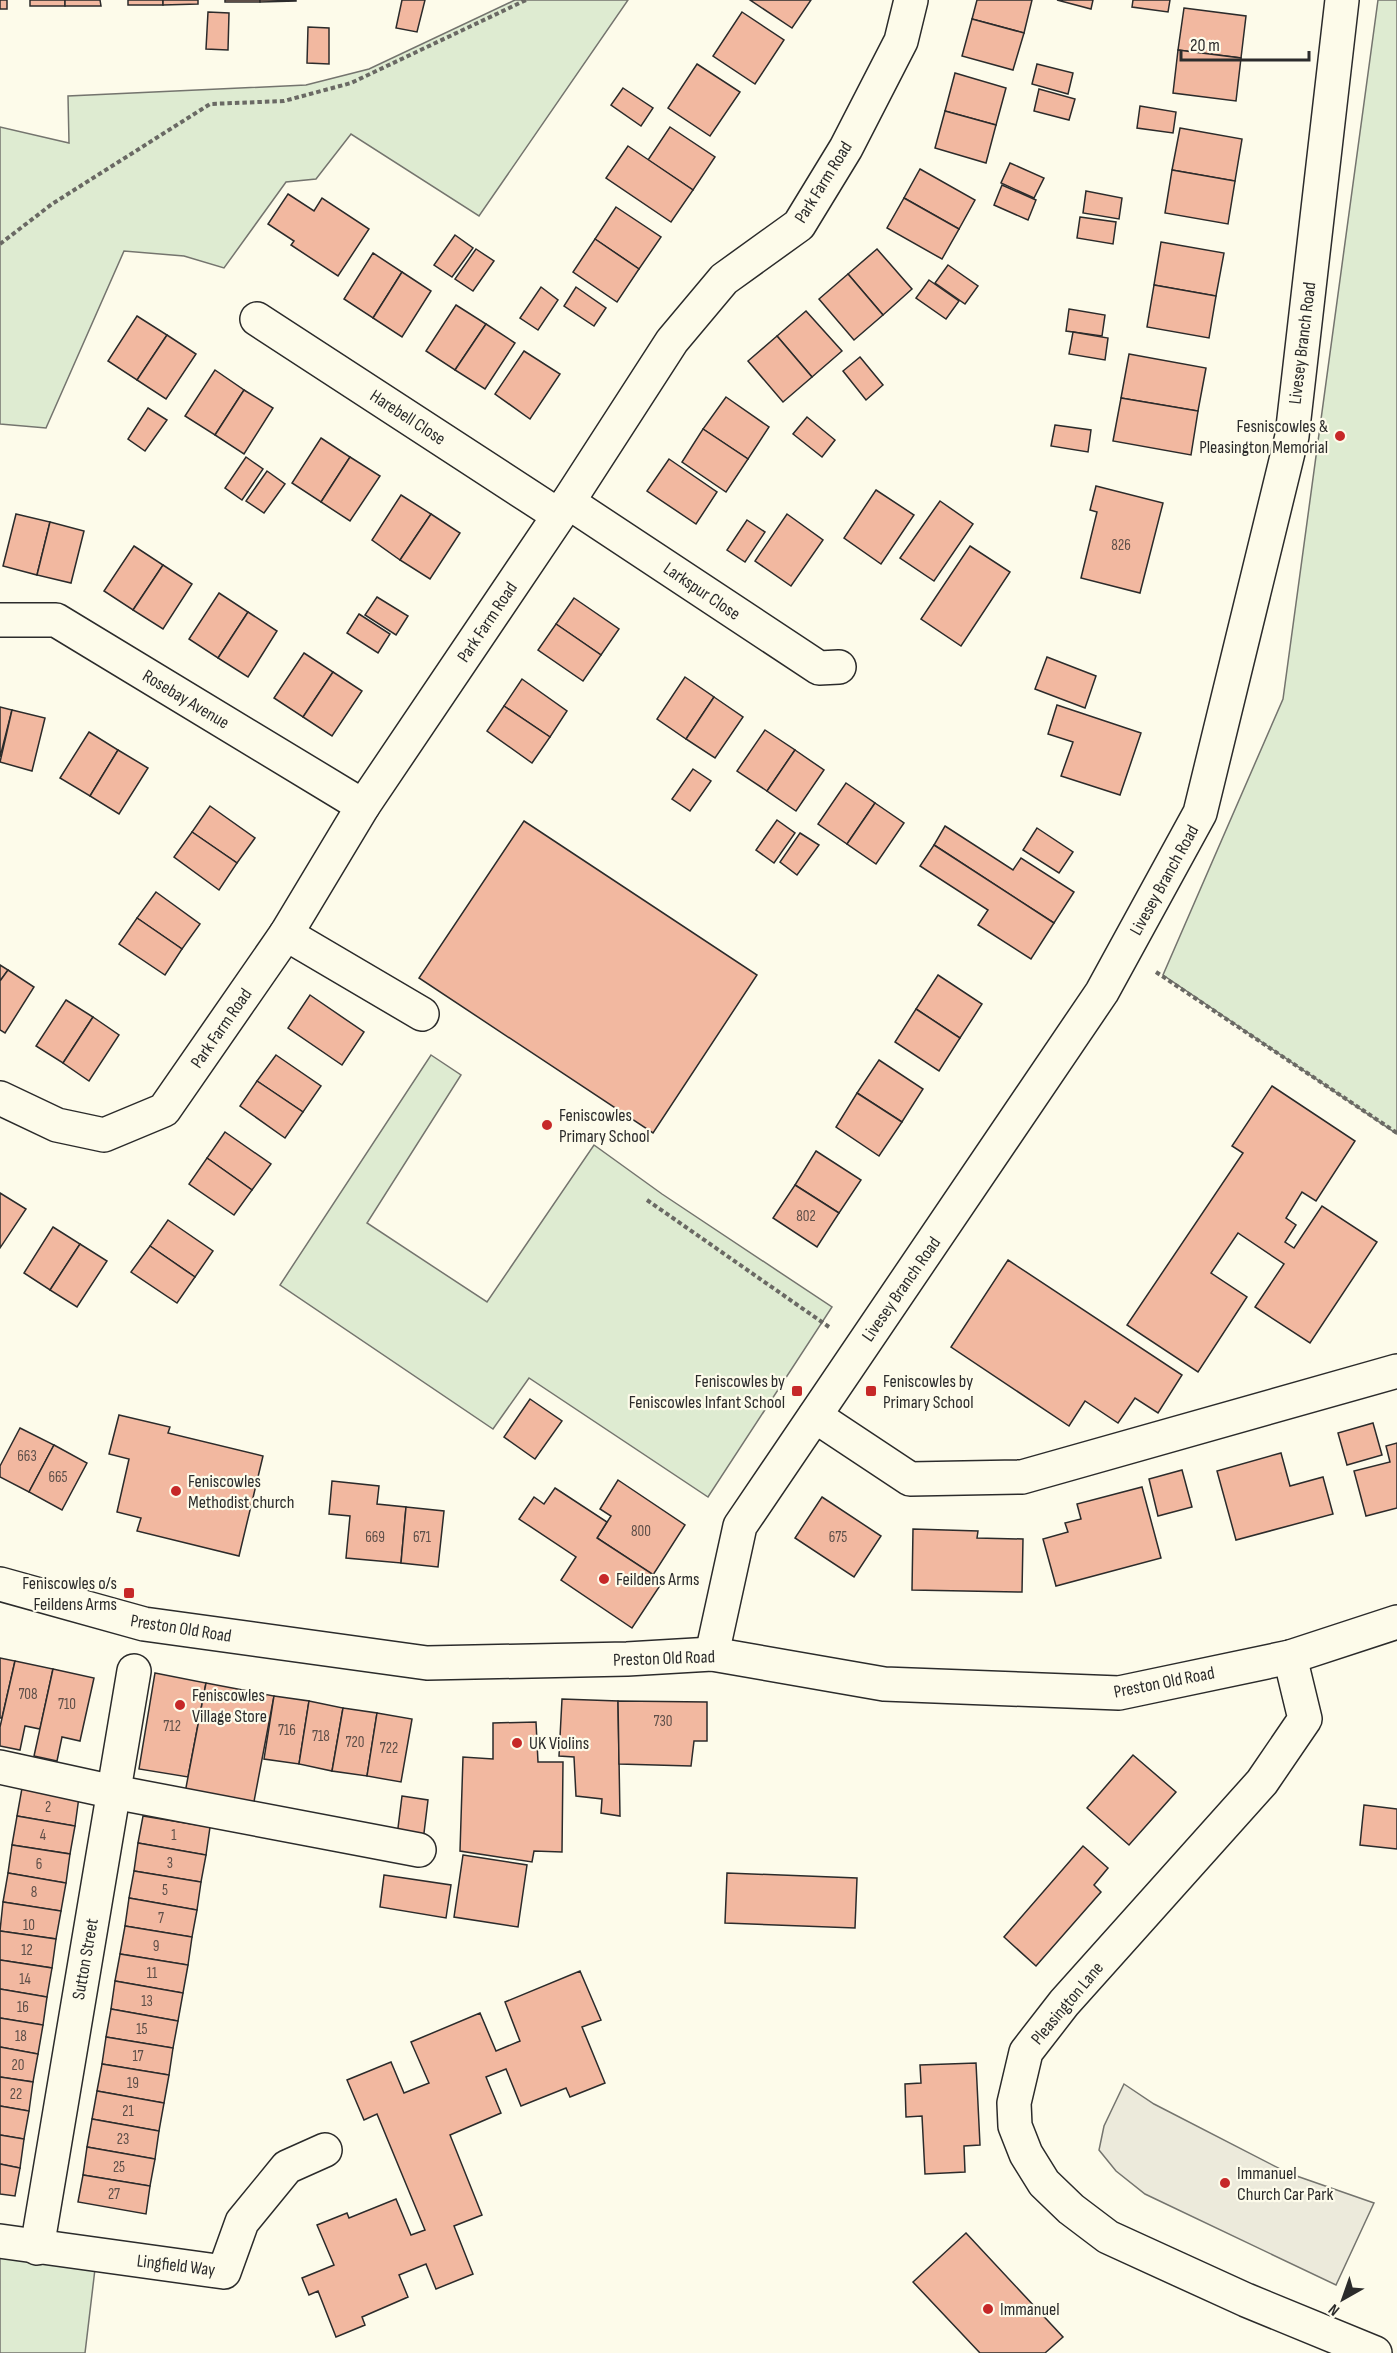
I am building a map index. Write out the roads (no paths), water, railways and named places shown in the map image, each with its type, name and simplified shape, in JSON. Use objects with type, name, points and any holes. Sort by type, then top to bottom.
[{"type":"street","name":"Park Farm Road","points":[[0,1098],[57,1125],[104,1135],[164,1110],[286,934],[363,806],[680,332],[724,279],[799,225],[846,148],[901,41],[911,0]]},
{"type":"street","name":"Livesey Branch Road","points":[[712,1654],[740,1526],[859,1348],[956,1211],[1102,992],[1200,813],[1292,436],[1342,0]]},
{"type":"street","name":"Harebell Close","points":[[257,319],[563,509]]},
{"type":"street","name":"Larkspur Close","points":[[563,509],[819,668],[839,667]]},
{"type":"street","name":"Rosebay Avenue","points":[[0,620],[56,620],[363,806]]},
{"type":"street","points":[[286,934],[422,1014]]},
{"type":"street","points":[[815,1416],[910,1479],[1022,1477],[1397,1371]]},
{"type":"street","name":"Preston Old Road","points":[[0,1584],[144,1624],[427,1663],[627,1659],[712,1654],[884,1684],[1119,1693],[1290,1656],[1397,1622]]},
{"type":"street","name":"Pleasington Lane","points":[[1290,1656],[1305,1719],[1262,1782],[1064,2003],[1026,2052],[1014,2103],[1015,2126],[1026,2154],[1044,2183],[1071,2209],[1108,2237],[1246,2300],[1375,2353]]},
{"type":"street","name":"Sutton Street","points":[[37,2248],[134,1671]]},
{"type":"street","points":[[0,1767],[114,1792],[419,1850]]},
{"type":"street","name":"Lingfield Way","points":[[0,2241],[37,2248],[224,2272],[242,2222],[249,2213],[288,2168],[325,2150]]},
{"type":"place","name":"Fesniscowles & Pleasington Memorial","points":[[1340,436]]},
{"type":"place","name":"Feniscowles Primary School","points":[[547,1125]]},
{"type":"place","name":"Feniscowles by Feniscowles Infant School","points":[[797,1391]]},
{"type":"place","name":"Feniscowles by Primary School","points":[[871,1391]]},
{"type":"place","name":"Feniscowles Methodist church","points":[[176,1491]]},
{"type":"place","name":"Feildens Arms","points":[[604,1579]]},
{"type":"place","name":"Feniscowles o/s Feildens Arms","points":[[129,1593]]},
{"type":"place","name":"Feniscowles Village Store","points":[[180,1705]]},
{"type":"place","name":"UK Violins","points":[[517,1743]]},
{"type":"place","name":"Immanuel Church Car Park","points":[[1225,2183]]},
{"type":"place","name":"Immanuel","points":[[988,2309]]}]
